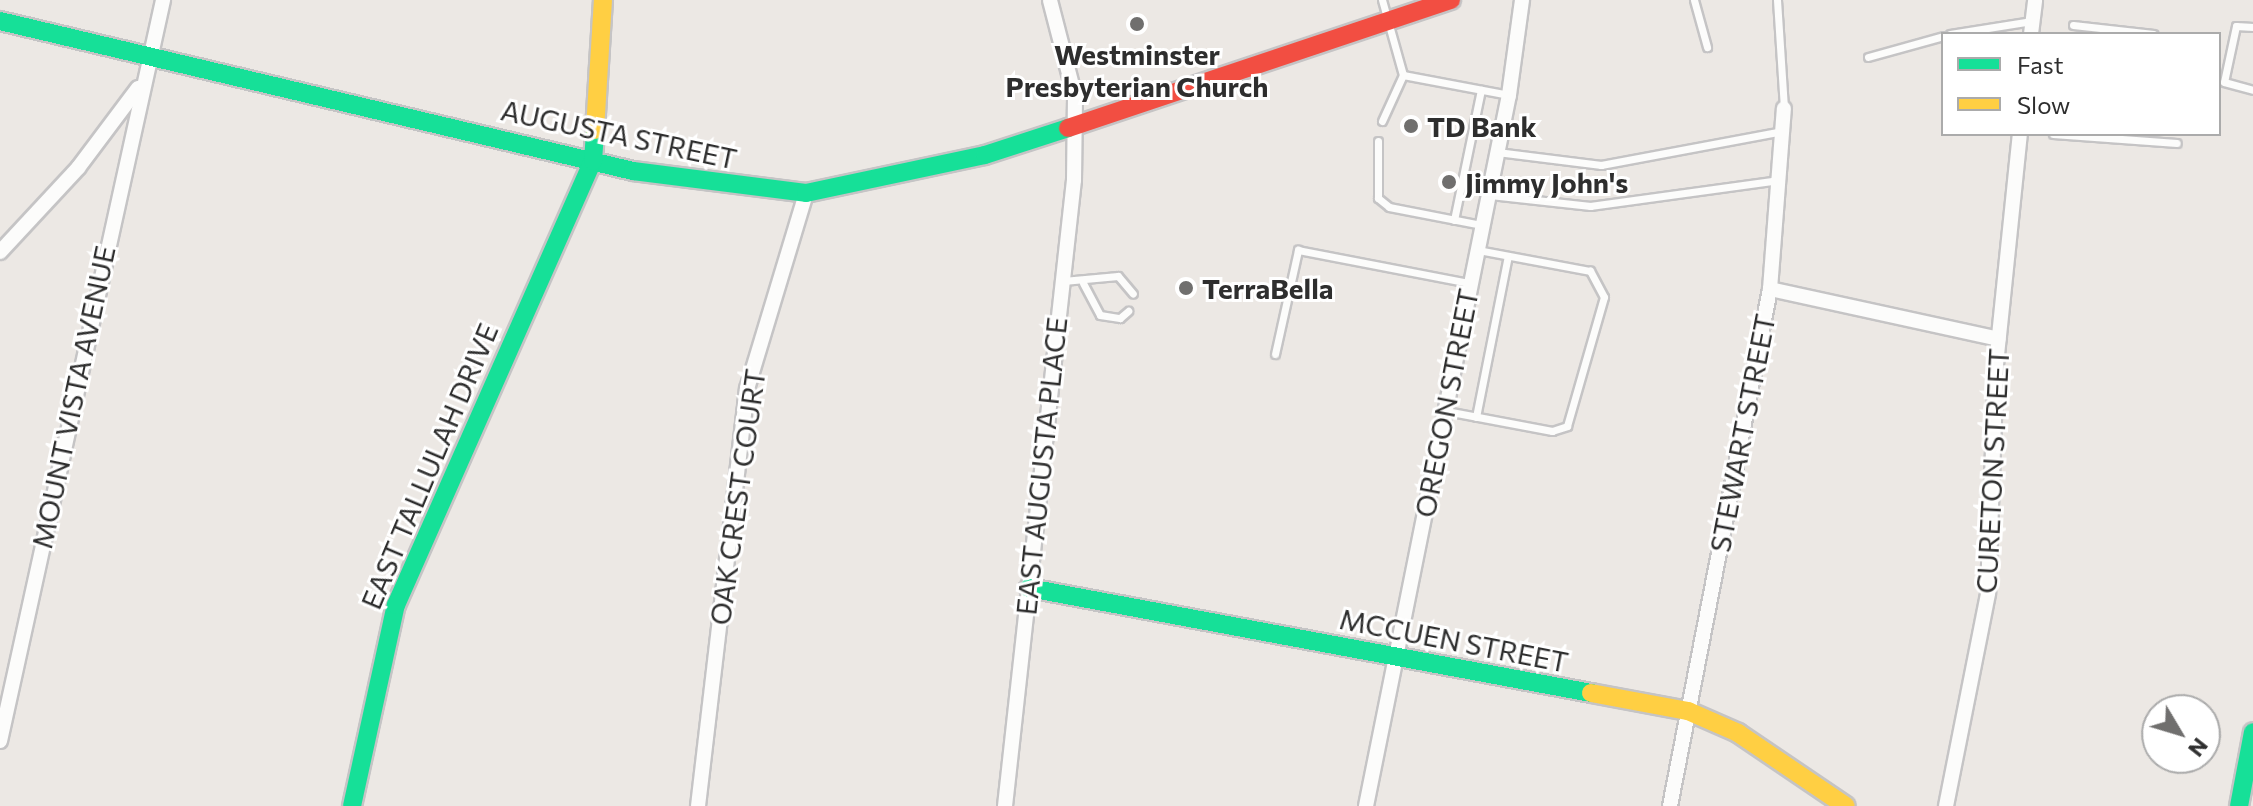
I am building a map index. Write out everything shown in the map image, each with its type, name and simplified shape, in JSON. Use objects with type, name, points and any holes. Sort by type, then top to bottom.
[{"type":"street","name":"MOUNT VISTA AVENUE","points":[[0,741],[141,84],[153,56],[163,0]]},
{"type":"street","points":[[593,161],[603,0]]},
{"type":"street","name":"EAST AUGUSTA PLACE","points":[[1005,806],[1077,126],[1050,0]]},
{"type":"street","name":"AUGUSTA STREET","points":[[0,21],[593,161],[687,181],[806,193],[919,173],[1077,126],[1451,0]]},
{"type":"street","name":"OREGON STREET","points":[[1366,806],[1509,95],[1522,0]]},
{"type":"street","points":[[2032,27],[2035,0]]},
{"type":"street","points":[[0,252],[78,168],[141,84]]},
{"type":"street","points":[[1770,289],[1784,109]]},
{"type":"street","name":"CURETON STREET","points":[[1946,806],[1988,593],[1999,339],[2020,136]]},
{"type":"street","name":"EAST TALLULAH DRIVE","points":[[352,806],[396,605],[593,161]]},
{"type":"street","name":"OAK CREST COURT","points":[[698,806],[747,389],[806,193]]},
{"type":"street","name":"STEWART STREET","points":[[1670,806],[1770,289],[1999,339]]},
{"type":"street","name":"MCCUEN STREET","points":[[1029,588],[1688,711],[1738,733],[1846,806]]},
{"type":"street","points":[[2239,806],[2248,788],[2253,732]]},
{"type":"lane","points":[[1382,0],[1403,75],[1382,121]]},
{"type":"lane","points":[[1694,0],[1707,47]]},
{"type":"lane","points":[[1777,0],[1784,109]]},
{"type":"lane","points":[[2073,25],[2136,32]]},
{"type":"lane","points":[[2253,27],[2236,26],[2224,82],[2253,90]]},
{"type":"lane","points":[[1973,32],[2032,27]]},
{"type":"lane","points":[[1868,57],[1941,37]]},
{"type":"lane","points":[[1403,75],[1509,95]]},
{"type":"lane","points":[[1454,220],[1481,90]]},
{"type":"lane","points":[[1497,152],[1601,165],[1783,131]]},
{"type":"lane","points":[[2081,136],[2177,143]]},
{"type":"lane","points":[[1378,141],[1378,198],[1389,207],[1482,225]]},
{"type":"lane","points":[[1488,195],[1590,206],[1779,180]]},
{"type":"lane","points":[[1275,354],[1298,250],[1469,283]]},
{"type":"lane","points":[[1444,411],[1552,431],[1567,426],[1604,297],[1590,271],[1476,250]]},
{"type":"lane","points":[[1476,417],[1508,256]]},
{"type":"lane","points":[[1061,280],[1083,283],[1118,276],[1133,294]]},
{"type":"lane","points":[[1083,283],[1100,315],[1120,318],[1128,311]]},
{"type":"traffic: fast","points":[[0,21],[633,171],[806,193],[985,155],[1068,128]]},
{"type":"traffic: fast","points":[[352,806],[396,605],[593,161],[595,130]]},
{"type":"traffic: fast","points":[[1029,588],[1591,693]]},
{"type":"traffic: fast","points":[[2239,806],[2253,732]]},
{"type":"traffic: slow","points":[[595,130],[603,0]]},
{"type":"traffic: slow","points":[[1591,693],[1688,711],[1738,733],[1846,806]]},
{"type":"traffic: jam","points":[[1068,128],[1451,0]]},
{"type":"place","name":"Westminster Presbyterian Church","points":[[1137,24]]},
{"type":"place","name":"TD Bank","points":[[1411,126]]},
{"type":"place","name":"Jimmy John's","points":[[1449,182]]},
{"type":"place","name":"TerraBella","points":[[1186,288]]}]
